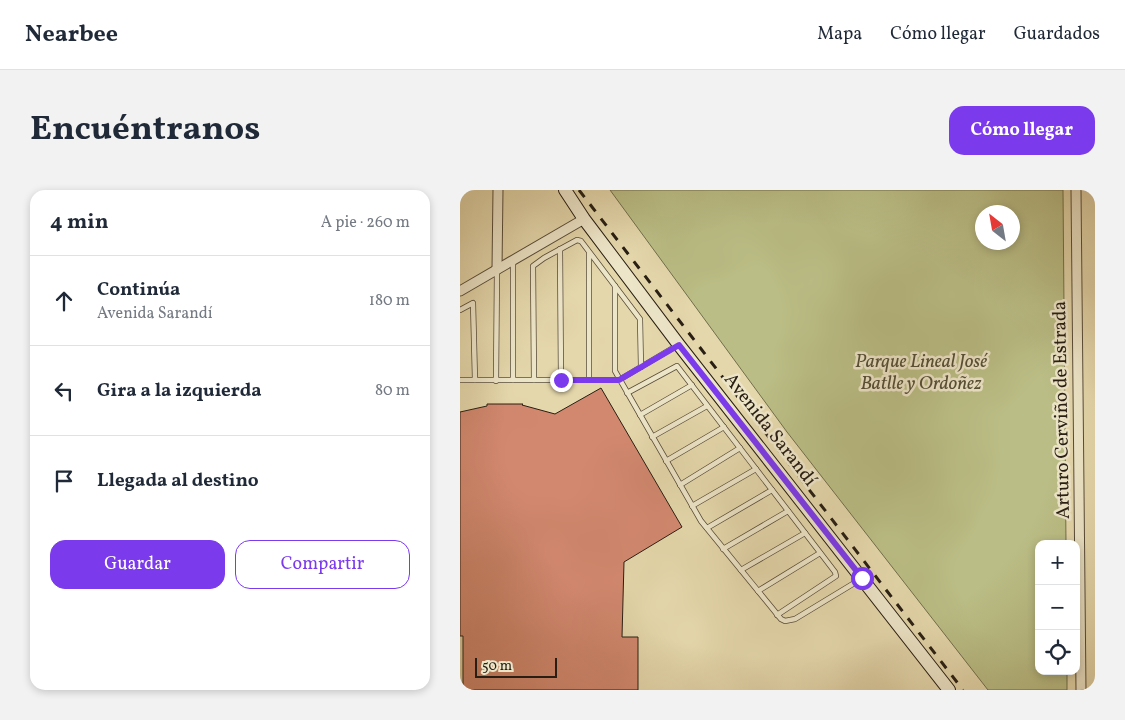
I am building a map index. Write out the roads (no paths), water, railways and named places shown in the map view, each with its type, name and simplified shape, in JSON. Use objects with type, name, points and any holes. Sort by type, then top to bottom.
[{"type":"street","points":[[497,269],[498,190]]},
{"type":"street","name":"Avenida Sarandí","points":[[565,190],[584,219],[679,345],[949,690]]},
{"type":"street","name":"Arturo Cerviño de Estrada","points":[[1076,190],[1081,690]]},
{"type":"street","points":[[460,291],[584,219]]},
{"type":"lane","points":[[534,380],[534,266],[577,240],[581,241],[640,320],[641,367]]},
{"type":"lane","points":[[560,249],[561,380]]},
{"type":"lane","points":[[589,252],[589,380]]},
{"type":"lane","points":[[513,261],[513,380]]},
{"type":"lane","points":[[496,380],[497,269]]},
{"type":"lane","points":[[615,286],[615,372],[692,506],[707,528],[777,615],[786,621],[795,619],[862,578]]},
{"type":"lane","points":[[460,310],[473,303],[475,380]]},
{"type":"lane","points":[[460,380],[619,380],[679,345]]},
{"type":"lane","points":[[627,393],[677,366],[835,572],[836,576],[777,615]]},
{"type":"lane","points":[[640,415],[692,385]]},
{"type":"lane","points":[[652,438],[708,406]]},
{"type":"lane","points":[[666,461],[724,427]]},
{"type":"lane","points":[[680,484],[740,448]]},
{"type":"lane","points":[[692,506],[756,469]]},
{"type":"lane","points":[[707,528],[772,490]]},
{"type":"lane","points":[[724,549],[788,510]]},
{"type":"lane","points":[[741,570],[805,533]]},
{"type":"lane","points":[[758,591],[820,553]]},
{"type":"railway","points":[[579,190],[963,690]]},
{"type":"park label","name":"Parque Lineal José Batlle y Ordoñez","points":[[921,373]]}]
